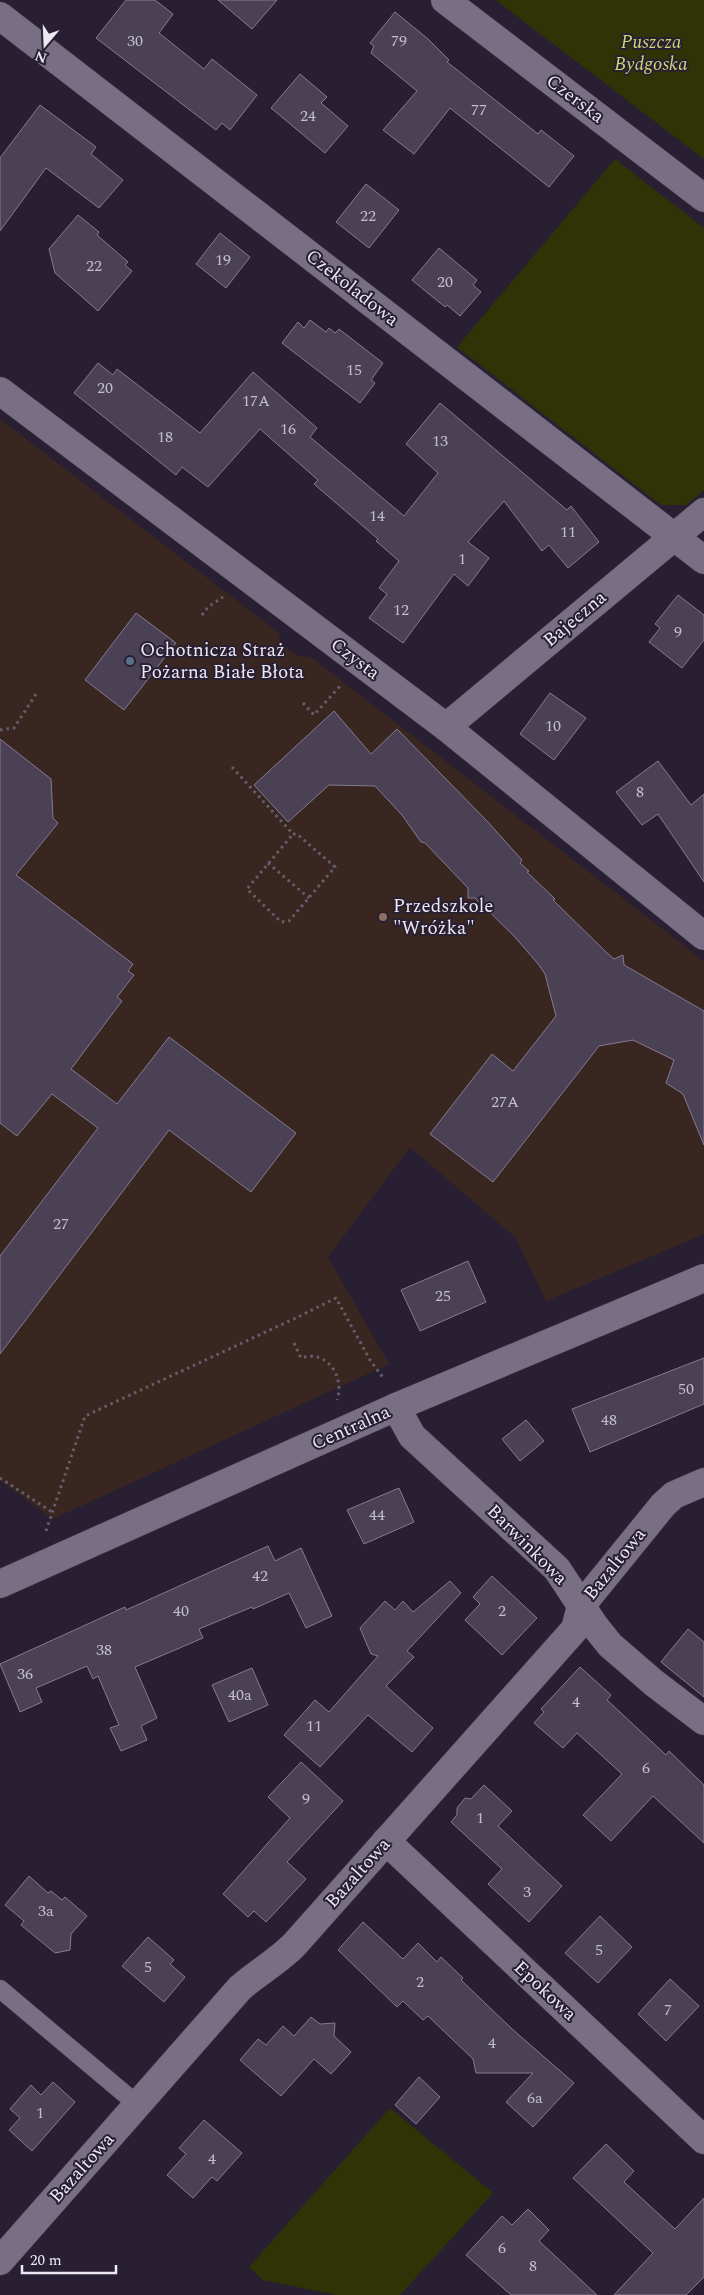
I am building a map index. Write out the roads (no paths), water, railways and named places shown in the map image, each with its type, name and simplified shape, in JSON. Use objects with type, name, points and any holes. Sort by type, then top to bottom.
[{"type":"street","name":"Czerska","points":[[445,0],[704,198]]},
{"type":"street","name":"Czekoladowa","points":[[0,16],[704,560]]},
{"type":"street","name":"Czysta","points":[[0,391],[446,727],[704,936]]},
{"type":"street","name":"Bajeczna","points":[[446,727],[704,512]]},
{"type":"street","name":"Centralna","points":[[0,1584],[392,1395],[704,1278]]},
{"type":"street","name":"Barwinkowa","points":[[392,1395],[412,1436],[557,1569],[610,1645],[654,1683],[704,1722]]},
{"type":"street","name":"Bazaltowa","points":[[0,2260],[240,1988],[256,1974],[278,1961],[575,1629],[581,1606],[663,1505],[674,1495],[704,1482]]},
{"type":"street","name":"Epokowa","points":[[386,1841],[704,2140]]},
{"type":"lane","points":[[0,1989],[138,2105]]},
{"type":"place","name":"Ochotnicza Straż Pożarna Białe Błota","points":[[130,661]]},
{"type":"place","name":"Przedszkole \"Wróżka\"","points":[[383,917]]},
{"type":"park label","name":"Puszcza Bydgoska","points":[[651,53]]}]
